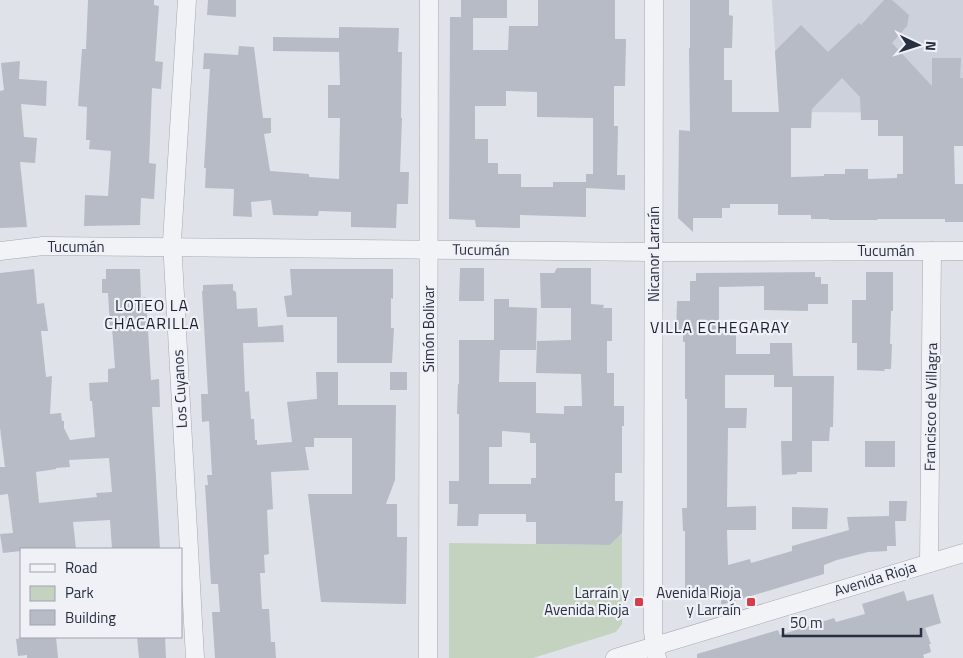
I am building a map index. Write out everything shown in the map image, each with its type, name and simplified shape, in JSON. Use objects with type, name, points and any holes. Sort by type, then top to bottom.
[{"type":"street","name":"Los Cuyanos","points":[[186,0],[172,247],[195,658]]},
{"type":"street","name":"Simón Bolivar","points":[[428,658],[430,0]]},
{"type":"street","name":"Nicanor Larraín","points":[[654,0],[653,632],[656,652]]},
{"type":"street","name":"Tucumán","points":[[0,251],[43,246],[654,252],[963,251]]},
{"type":"street","name":"Francisco de Villagra","points":[[929,563],[932,251]]},
{"type":"street","name":"Avenida Rioja","points":[[615,658],[656,652],[963,553]]},
{"type":"shaded area","points":[[772,0],[963,0],[963,113],[779,112]]},
{"type":"green space","points":[[622,533],[622,624],[616,632],[533,658],[449,658],[449,543],[610,545]]},
{"type":"building","points":[[88,0],[154,0],[154,5],[159,6],[155,61],[163,62],[161,89],[152,88],[149,163],[156,164],[154,199],[141,198],[140,225],[84,226],[85,195],[108,196],[111,151],[89,149],[90,140],[86,140],[87,107],[78,106],[82,49],[86,49]]},
{"type":"building","points":[[208,0],[236,0],[236,17],[207,15]]},
{"type":"building","points":[[461,0],[507,0],[507,18],[473,18],[473,50],[508,50],[509,26],[538,26],[538,0],[615,0],[615,39],[626,39],[625,86],[614,86],[614,126],[618,126],[617,175],[625,175],[625,190],[586,188],[586,217],[520,215],[520,228],[476,227],[475,220],[449,219],[450,17],[461,17]],"holes":[[[506,91],[537,92],[537,117],[593,118],[593,174],[586,174],[586,182],[553,182],[553,187],[521,187],[521,174],[498,174],[498,163],[488,163],[488,139],[475,139],[475,106],[506,106]]]},
{"type":"building","points":[[690,0],[729,0],[729,15],[733,16],[732,48],[724,48],[724,80],[732,80],[732,112],[779,112],[775,51],[801,25],[828,52],[859,23],[861,25],[884,0],[892,0],[909,15],[907,26],[892,43],[932,86],[932,58],[961,58],[960,78],[963,78],[963,146],[954,146],[955,184],[963,184],[963,222],[945,222],[945,219],[811,219],[811,215],[778,215],[778,204],[730,204],[730,208],[722,208],[722,218],[693,218],[693,232],[678,218],[679,130],[690,131]],"holes":[[[842,78],[860,97],[861,120],[878,120],[878,136],[903,136],[903,174],[897,174],[897,178],[868,179],[868,169],[845,169],[845,174],[791,177],[791,128],[811,128],[812,109]]]},
{"type":"building","points":[[339,27],[399,28],[398,52],[402,52],[400,172],[409,172],[408,204],[397,204],[396,228],[351,227],[351,212],[319,211],[318,216],[273,215],[271,200],[251,202],[252,217],[233,216],[234,189],[205,188],[206,168],[204,168],[210,69],[203,69],[204,53],[238,55],[239,46],[254,47],[263,118],[271,118],[271,133],[264,134],[270,171],[309,174],[309,177],[339,179],[340,118],[328,118],[328,85],[340,85],[339,52],[273,51],[273,37],[339,38]]},
{"type":"building","points":[[20,61],[19,79],[47,81],[46,106],[21,104],[24,137],[37,138],[35,163],[20,162],[27,227],[0,228],[0,91],[4,90],[1,63]]},
{"type":"building","points":[[460,268],[484,268],[484,301],[459,301]]},
{"type":"building","points":[[557,268],[591,268],[591,304],[604,305],[603,308],[612,308],[612,341],[607,341],[607,373],[614,373],[614,406],[624,406],[624,426],[622,426],[622,473],[615,473],[615,501],[623,501],[622,533],[610,545],[536,544],[536,522],[526,522],[526,514],[479,514],[478,526],[457,526],[458,504],[449,504],[449,481],[459,481],[459,414],[457,414],[459,340],[494,340],[494,299],[509,299],[509,307],[537,308],[536,350],[500,350],[499,382],[536,382],[536,413],[564,414],[564,406],[582,406],[581,374],[536,373],[537,341],[571,340],[571,308],[541,308],[540,273],[554,273]],"holes":[[[502,431],[530,433],[530,443],[536,443],[536,478],[531,478],[531,484],[489,484],[489,447],[502,447]]]},
{"type":"building","points":[[34,269],[37,304],[44,303],[48,331],[41,331],[46,377],[52,376],[50,414],[61,413],[64,428],[70,440],[95,437],[89,383],[108,382],[108,369],[115,368],[108,293],[102,293],[102,279],[106,279],[106,269],[140,269],[141,298],[146,297],[151,380],[159,379],[160,407],[152,407],[160,548],[112,548],[110,520],[73,522],[76,548],[20,548],[20,551],[3,553],[0,534],[13,533],[8,494],[0,495],[0,467],[5,467],[0,428],[0,273]],"holes":[[[109,458],[112,492],[96,493],[97,497],[39,503],[36,472],[70,467],[69,460]]]},
{"type":"building","points":[[290,269],[393,269],[393,299],[391,298],[391,328],[394,328],[392,363],[337,363],[337,317],[287,317],[284,296],[292,295]]},
{"type":"building","points":[[815,272],[815,277],[821,277],[821,284],[828,284],[828,304],[808,304],[808,311],[764,310],[764,286],[719,287],[719,333],[736,333],[736,354],[770,354],[770,343],[792,343],[793,376],[834,376],[833,427],[830,427],[829,441],[812,441],[812,472],[782,475],[781,441],[792,441],[792,387],[774,387],[774,375],[725,375],[725,408],[747,408],[746,428],[728,428],[727,507],[756,506],[756,530],[727,530],[728,565],[750,559],[751,563],[792,551],[792,546],[849,530],[847,517],[889,516],[889,501],[907,501],[906,521],[895,521],[896,546],[887,546],[887,551],[868,552],[824,565],[824,574],[721,605],[721,598],[685,598],[685,531],[683,531],[682,508],[687,508],[687,399],[685,399],[685,342],[683,342],[683,334],[676,334],[677,301],[690,301],[690,281],[696,281],[696,273]]},
{"type":"building","points":[[866,272],[893,272],[893,311],[891,311],[890,344],[892,344],[891,369],[884,369],[885,371],[857,370],[857,343],[852,343],[852,300],[866,300]]},
{"type":"building","points":[[233,284],[233,290],[236,292],[237,309],[257,308],[258,327],[283,325],[284,342],[243,343],[245,392],[249,391],[251,419],[254,419],[257,445],[292,442],[287,402],[317,399],[316,372],[338,372],[338,405],[396,405],[395,480],[386,504],[397,504],[397,537],[407,537],[406,604],[321,602],[308,494],[352,494],[352,438],[314,438],[314,447],[305,447],[309,470],[271,472],[273,509],[267,510],[269,554],[264,555],[265,573],[260,573],[262,609],[269,609],[271,642],[275,642],[276,658],[215,658],[212,612],[220,612],[218,584],[211,584],[205,485],[208,485],[207,475],[212,475],[209,421],[202,422],[201,394],[208,394],[202,291],[203,285]]},
{"type":"building","points":[[390,372],[407,372],[407,390],[390,390]]},
{"type":"building","points":[[865,441],[895,441],[895,467],[865,467]]},
{"type":"building","points":[[792,507],[828,508],[827,529],[792,529]]},
{"type":"building","points":[[904,591],[907,601],[933,594],[941,623],[925,628],[931,644],[929,644],[931,652],[923,655],[924,658],[697,658],[697,654],[778,630],[780,635],[834,618],[836,622],[865,614],[862,604]]},
{"type":"building","points":[[56,638],[58,658],[27,658],[27,655],[18,656],[16,639]]},
{"type":"building","points":[[137,638],[165,638],[166,658],[139,658]]},
{"type":"place","name":"Larraín y Avenida Rioja","points":[[639,602]]},
{"type":"place","name":"Avenida Rioja y Larraín","points":[[751,602]]},
{"type":"district","name":"LOTEO LA CHACARILLA","points":[[152,314]]},
{"type":"district","name":"VILLA ECHEGARAY","points":[[720,327]]}]
